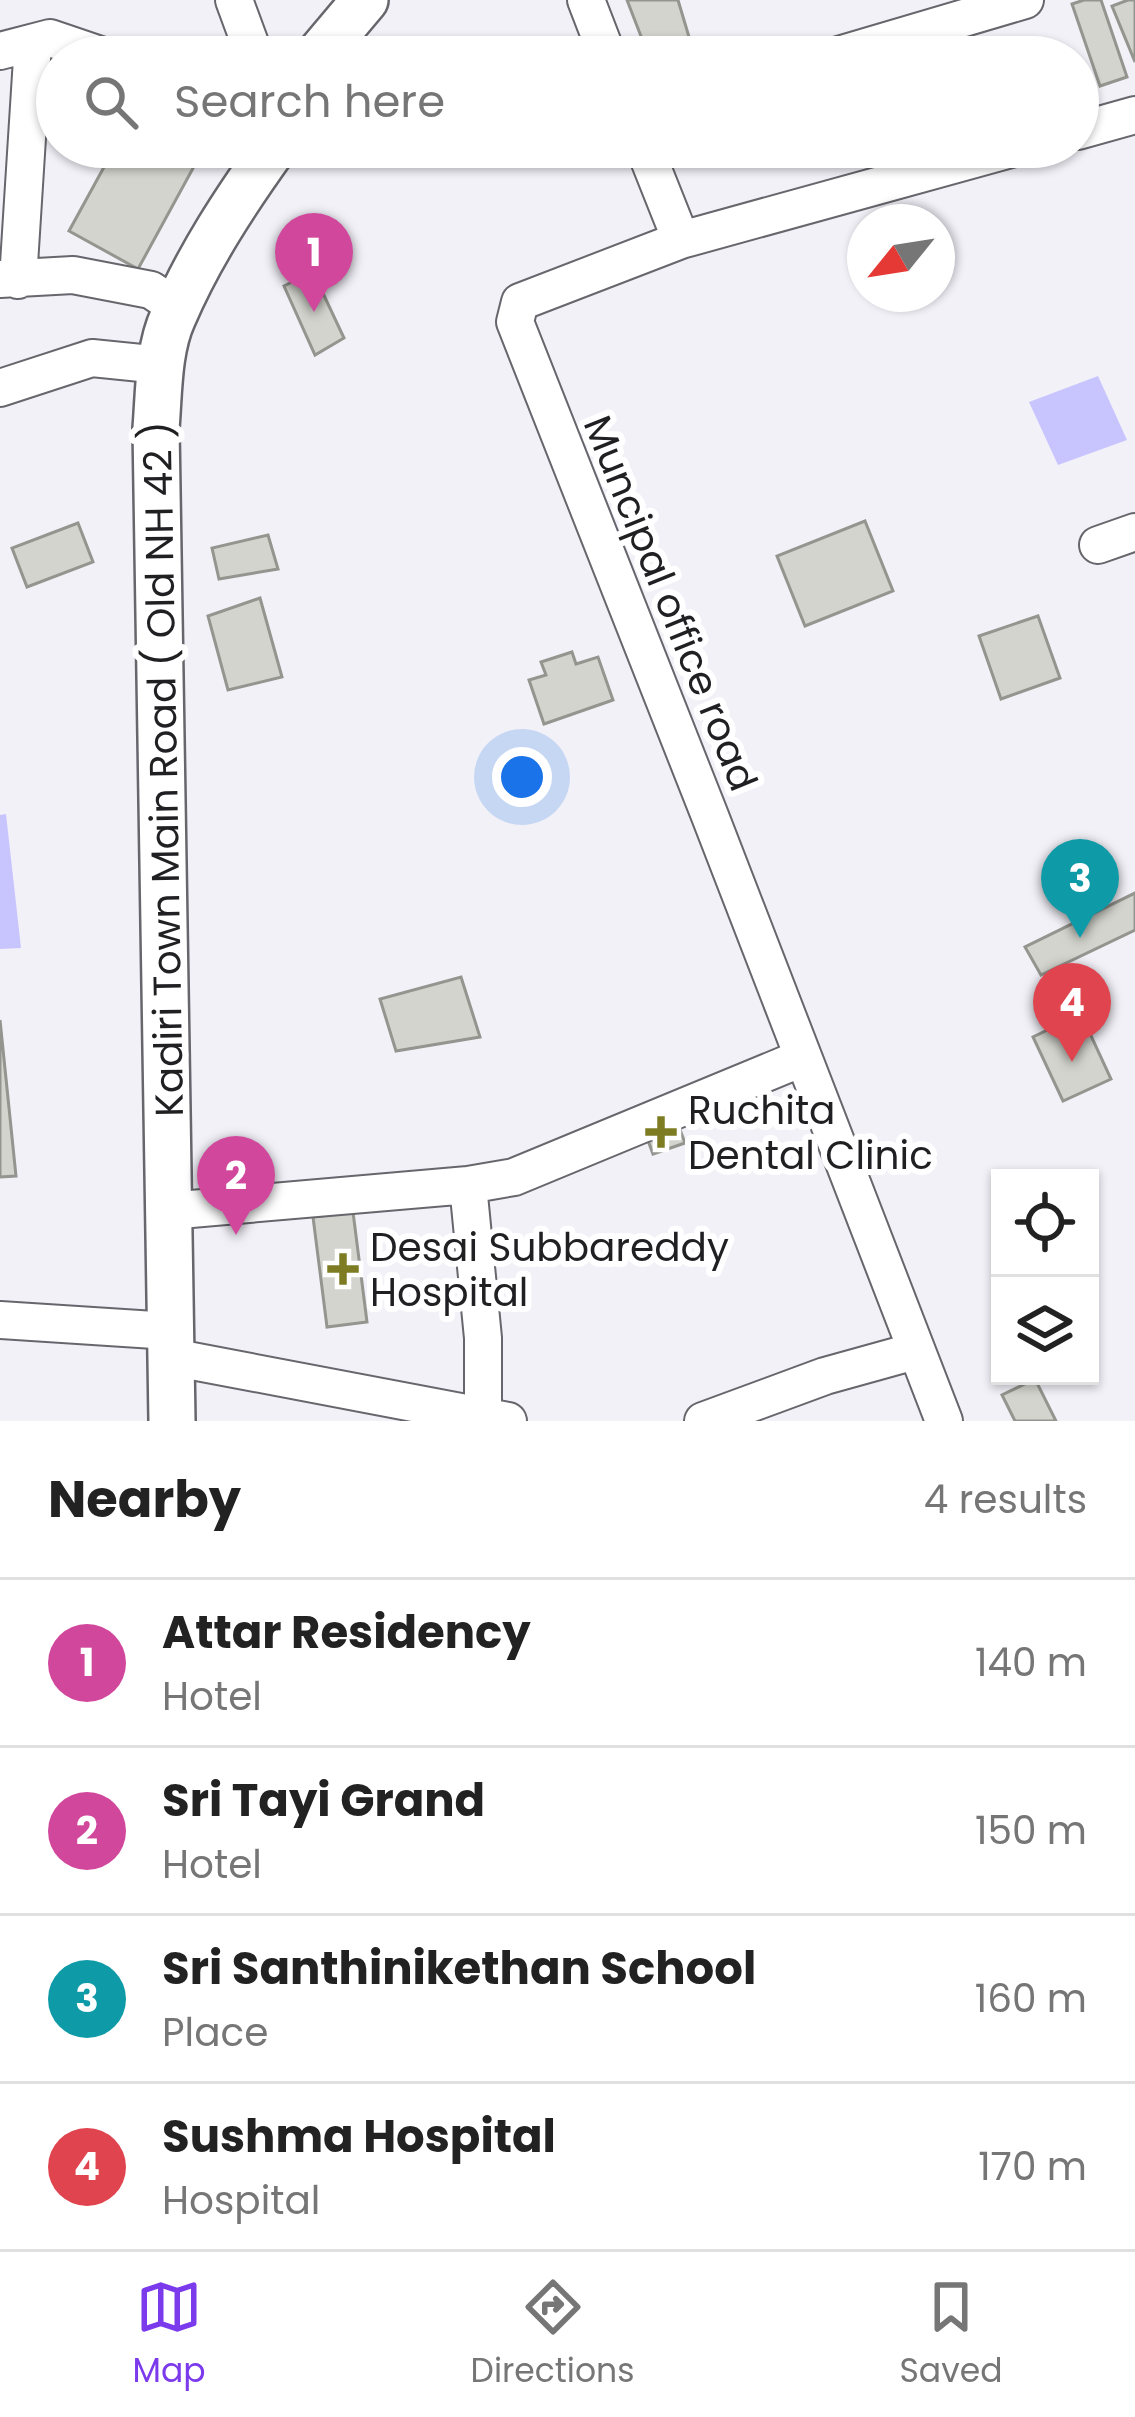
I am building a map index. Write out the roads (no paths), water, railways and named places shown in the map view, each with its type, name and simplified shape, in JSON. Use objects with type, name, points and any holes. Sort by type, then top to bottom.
[{"type":"main road","points":[[335,36],[365,0]]},
{"type":"main road","points":[[363,36],[393,0]]},
{"type":"main road","name":"Kadiri Town Main Road ( Old NH 42 )","points":[[172,1421],[160,1339],[130,681],[149,364],[172,318],[165,299],[234,168]]},
{"type":"main road","name":"Kadiri Town Main Road ( Old NH 42 )","points":[[165,299],[259,168]]},
{"type":"main road","name":"Kadiri Town Main Road ( Old NH 42 )","points":[[141,1421],[160,1339],[168,1210],[156,428],[149,364]]},
{"type":"street","points":[[234,0],[247,36]]},
{"type":"street","points":[[586,0],[600,36]]},
{"type":"street","points":[[903,36],[1025,0]]},
{"type":"street","points":[[16,47],[9,280],[73,275],[165,299]]},
{"type":"street","points":[[1099,124],[1135,115]]},
{"type":"street","points":[[652,168],[681,240]]},
{"type":"street","name":"Muncipal office road","points":[[942,168],[681,240],[520,302],[515,322],[944,1421]]},
{"type":"street","points":[[0,388],[92,358],[149,364]]},
{"type":"street","points":[[1098,545],[1135,532]]},
{"type":"street","points":[[168,1210],[514,1177],[802,1058]]},
{"type":"street","points":[[0,1320],[160,1339],[339,1405],[491,1420],[468,1184]]},
{"type":"street","points":[[703,1421],[824,1376],[915,1351]]},
{"type":"place","name":"Attar Residency","points":[[314,312]]},
{"type":"place","name":"Sri Santhinikethan School","points":[[1080,938]]},
{"type":"place","name":"Sushma Hospital","points":[[1072,1062]]},
{"type":"place","name":"Ruchita Dental Clinic","points":[[661,1132]]},
{"type":"place","name":"Sri Tayi Grand","points":[[236,1235]]},
{"type":"place","name":"Desai Subbareddy Hospital","points":[[343,1269]]}]
